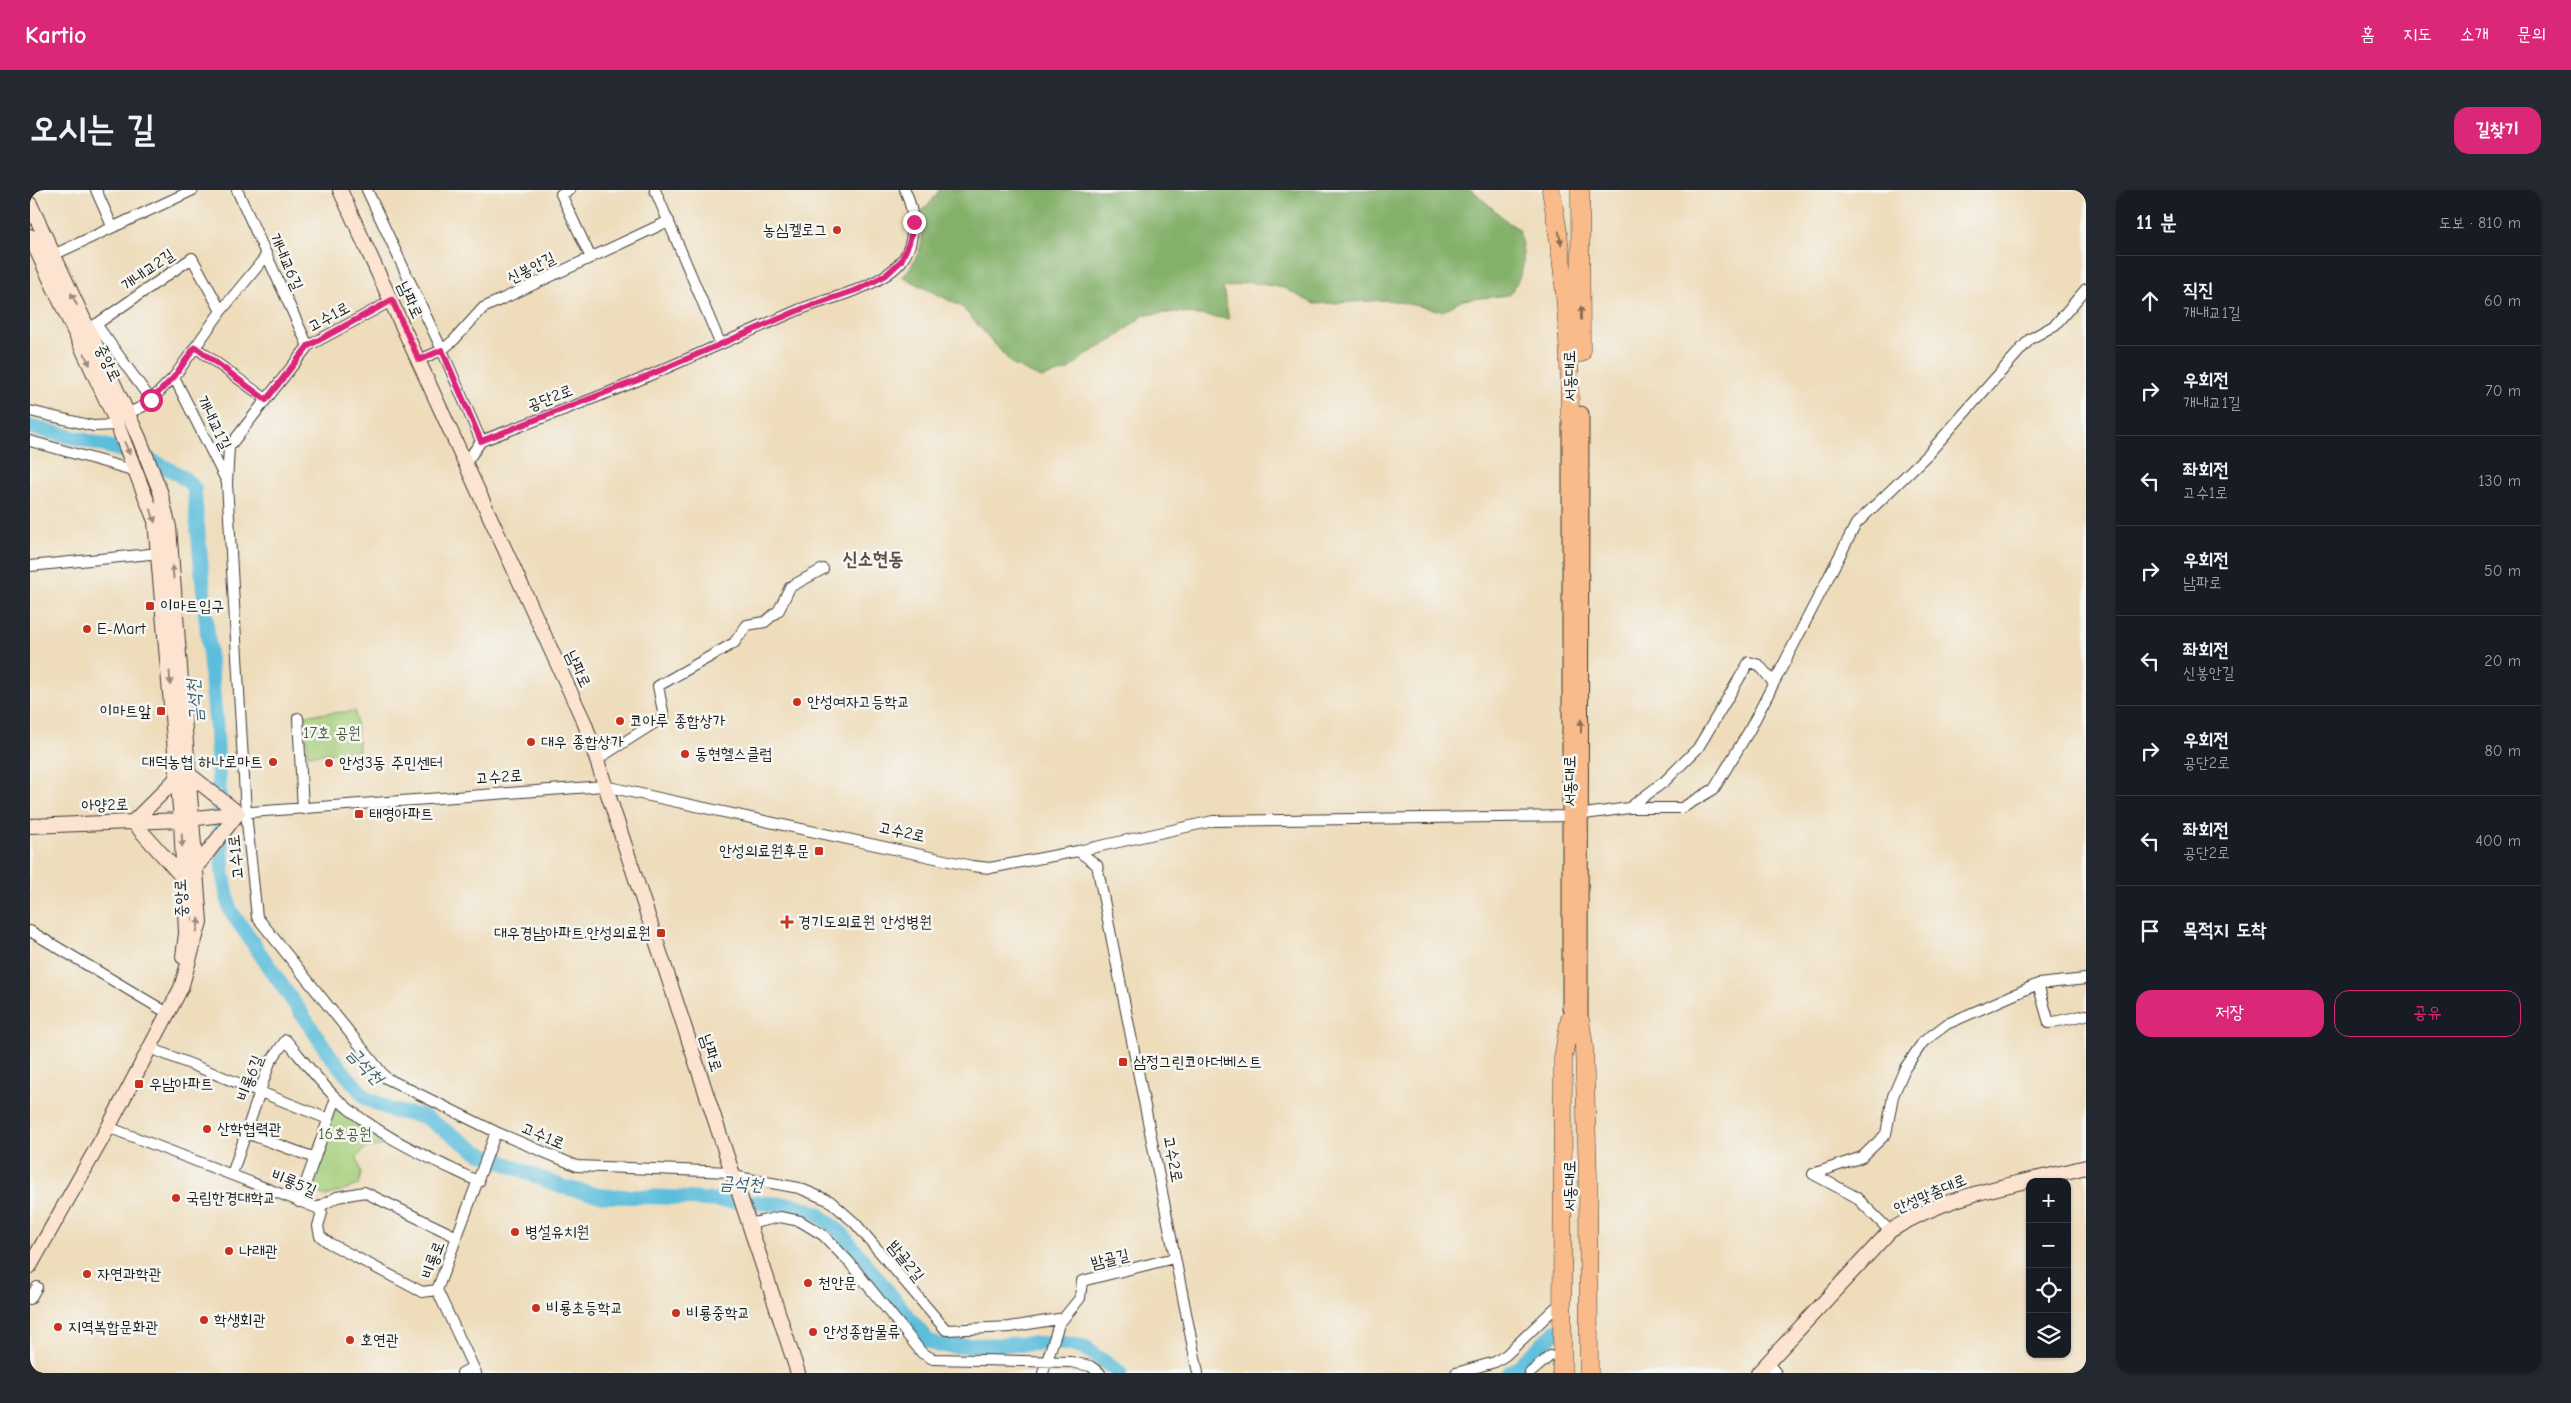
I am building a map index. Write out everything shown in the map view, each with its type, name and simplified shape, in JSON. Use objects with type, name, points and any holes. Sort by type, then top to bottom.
[{"type":"highway","name":"서동대로","points":[[1551,190],[1561,244],[1576,415]]},
{"type":"highway","name":"서동대로","points":[[1576,415],[1580,190]]},
{"type":"highway","name":"서동대로","points":[[1572,1373],[1575,1019]]},
{"type":"highway","name":"서동대로","points":[[1575,1019],[1581,1373]]},
{"type":"highway","points":[[1562,1373],[1563,1058],[1575,1019]]},
{"type":"highway","points":[[1575,1019],[1584,1046],[1588,1178],[1589,1373]]},
{"type":"main road","name":"남파로","points":[[340,190],[585,724],[748,1218]]},
{"type":"main road","name":"중앙로","points":[[30,204],[48,257],[119,420],[138,438],[160,491],[169,527],[189,778],[193,818],[201,861],[200,922],[181,988],[108,1127],[30,1266]]},
{"type":"main road","name":"중앙로","points":[[30,236],[48,257],[92,327],[119,420],[136,471],[156,521],[189,778]]},
{"type":"main road","name":"서동대로","points":[[1575,1019],[1576,415]]},
{"type":"main road","points":[[184,879],[133,822],[189,778],[242,813],[201,861]]},
{"type":"main road","name":"고수2로","points":[[193,818],[242,813]]},
{"type":"main road","name":"중앙로","points":[[30,1246],[104,1117],[161,1009],[183,956],[186,933],[184,879],[193,818]]},
{"type":"main road","name":"아양2로","points":[[30,826],[193,818]]},
{"type":"main road","name":"안성맞춤대로","points":[[1758,1373],[1772,1368],[1890,1231],[1910,1218],[1971,1194],[2086,1168]]},
{"type":"main road","points":[[748,1218],[798,1373]]},
{"type":"street","points":[[96,190],[112,226]]},
{"type":"street","points":[[48,257],[193,190]]},
{"type":"street","name":"개내교6길","points":[[237,190],[308,346]]},
{"type":"street","points":[[366,190],[442,350],[481,441],[466,463]]},
{"type":"street","points":[[570,190],[561,194],[590,256]]},
{"type":"street","points":[[655,190],[720,344]]},
{"type":"street","name":"공단2로","points":[[481,441],[638,380],[804,308],[859,289],[886,275],[901,261],[909,243],[914,222],[910,202],[905,190]]},
{"type":"street","name":"신봉안길","points":[[419,360],[442,350],[454,340],[483,308],[590,256],[668,221]]},
{"type":"street","points":[[30,411],[94,426],[119,420],[146,405],[174,377],[221,311],[267,255]]},
{"type":"street","name":"개내교2길","points":[[92,327],[192,258],[221,311]]},
{"type":"street","points":[[1078,851],[1213,822],[1575,816],[1629,808],[1682,808],[1714,789],[1749,731],[1856,524],[1928,454],[2030,339],[2055,325],[2086,289]]},
{"type":"street","name":"고수1로","points":[[392,300],[308,346],[229,448],[227,483],[242,813],[257,917],[386,1078],[496,1132],[578,1166],[733,1177]]},
{"type":"street","points":[[92,327],[151,400]]},
{"type":"street","points":[[195,347],[266,400]]},
{"type":"street","name":"개내교1길","points":[[174,377],[227,483]]},
{"type":"street","points":[[30,441],[136,471]]},
{"type":"street","points":[[30,566],[160,553]]},
{"type":"street","points":[[596,760],[664,717],[658,686],[734,643],[747,625],[765,622],[778,610],[790,587],[823,569]]},
{"type":"street","points":[[1629,808],[1665,781],[1698,748],[1749,662],[1759,665],[1773,682]]},
{"type":"street","points":[[298,718],[304,790],[303,809]]},
{"type":"street","name":"고수2로","points":[[242,813],[604,786],[972,866],[990,868],[1078,851],[1097,865],[1198,1373]]},
{"type":"street","points":[[30,931],[161,1009]]},
{"type":"street","points":[[1890,1231],[1856,1197],[1813,1174],[1862,1156],[1886,1134],[1892,1096],[1905,1068],[1924,1042],[1947,1024],[2038,984],[2086,979]]},
{"type":"street","points":[[2038,984],[2049,1023],[2086,1015]]},
{"type":"street","name":"비룡6길","points":[[232,1174],[270,1062],[286,1040],[336,1098],[389,1137],[479,1182]]},
{"type":"street","points":[[150,1048],[260,1094],[328,1119]]},
{"type":"street","points":[[299,1202],[336,1098]]},
{"type":"street","name":"비룡5길","points":[[108,1127],[317,1208],[322,1213],[318,1226],[320,1236],[422,1292],[437,1290]]},
{"type":"street","name":"비룡로","points":[[475,1370],[437,1290],[479,1182],[496,1132]]},
{"type":"street","points":[[246,1133],[315,1158]]},
{"type":"street","name":"밤골2길","points":[[733,1177],[799,1188],[830,1201],[855,1223],[939,1325],[946,1330],[1010,1327],[1061,1321]]},
{"type":"street","points":[[317,1208],[337,1198],[364,1192],[457,1237]]},
{"type":"street","points":[[748,1218],[780,1217],[800,1221],[823,1235],[849,1262],[922,1353],[934,1359],[1046,1359],[1090,1366],[1100,1373]]},
{"type":"street","name":"밤골길","points":[[1043,1373],[1046,1359],[1061,1321],[1080,1298],[1082,1281],[1174,1258]]},
{"type":"street","points":[[30,1298],[37,1287]]},
{"type":"street","points":[[1456,1373],[1495,1362],[1506,1355],[1555,1308]]},
{"type":"street","points":[[1530,1373],[1550,1356]]},
{"type":"street","points":[[462,1373],[475,1370]]},
{"type":"green space","points":[[939,190],[1472,190],[1509,223],[1519,229],[1523,264],[1519,278],[1509,295],[1463,300],[1442,311],[1389,300],[1314,304],[1284,288],[1249,282],[1223,288],[1229,319],[1177,312],[1144,315],[1113,340],[1085,355],[1069,370],[1041,378],[1013,365],[962,307],[903,277],[915,260],[921,246],[922,210],[932,201]]},
{"type":"green space","name":"17호 공원","points":[[355,711],[359,751],[308,755],[305,715]]},
{"type":"green space","name":"16호공원","points":[[343,1103],[395,1144],[365,1148],[357,1158],[361,1174],[358,1185],[326,1196],[305,1188],[323,1119]]},
{"type":"waterway","name":"금석천","points":[[30,427],[93,442],[142,457],[164,466],[182,477],[194,488],[216,725],[223,875],[230,910],[332,1058],[366,1098],[393,1111],[423,1116],[478,1152],[562,1187],[604,1196],[661,1197],[795,1205],[817,1213],[841,1233],[927,1340],[937,1345],[955,1346],[1063,1343],[1084,1347],[1120,1373]]},
{"type":"waterway","name":"금석천","points":[[1509,1373],[1557,1330]]},
{"type":"place","name":"농심켈로그","points":[[837,230]]},
{"type":"place","name":"이마트입구","points":[[150,606]]},
{"type":"place","name":"E-Mart","points":[[87,629]]},
{"type":"place","name":"안성여자고등학교","points":[[797,702]]},
{"type":"place","name":"이마트앞","points":[[161,711]]},
{"type":"place","name":"코아루 종합상가","points":[[620,721]]},
{"type":"place","name":"대우 종합상가","points":[[531,742]]},
{"type":"place","name":"동현헬스클럽","points":[[685,754]]},
{"type":"place","name":"대덕농협 하나로마트","points":[[273,762]]},
{"type":"place","name":"안성3동 주민센터","points":[[329,763]]},
{"type":"place","name":"태영아파트","points":[[359,814]]},
{"type":"place","name":"안성의료원후문","points":[[819,851]]},
{"type":"place","name":"경기도의료원 안성병원","points":[[787,922]]},
{"type":"place","name":"대우경남아파트.안성의료원","points":[[661,933]]},
{"type":"place","name":"삼정그린코아더베스트","points":[[1123,1062]]},
{"type":"place","name":"우남아파트","points":[[139,1084]]},
{"type":"place","name":"산학협력관","points":[[207,1129]]},
{"type":"place","name":"국립한경대학교","points":[[176,1198]]},
{"type":"place","name":"병설유치원","points":[[515,1232]]},
{"type":"place","name":"나래관","points":[[229,1251]]},
{"type":"place","name":"자연과학관","points":[[87,1274]]},
{"type":"place","name":"천안문","points":[[808,1283]]},
{"type":"place","name":"비룡초등학교","points":[[536,1308]]},
{"type":"place","name":"비룡중학교","points":[[676,1313]]},
{"type":"place","name":"학생회관","points":[[204,1320]]},
{"type":"place","name":"지역복합문화관","points":[[58,1327]]},
{"type":"place","name":"안성종합물류","points":[[813,1332]]},
{"type":"place","name":"호연관","points":[[350,1340]]},
{"type":"district","name":"신소현동","points":[[873,559]]},
{"type":"route","points":[[151,400],[174,377],[195,347],[266,400],[308,346],[392,300],[419,360],[442,350],[481,441],[638,380],[804,308],[859,289],[886,275],[901,261],[909,243],[914,222]]}]
